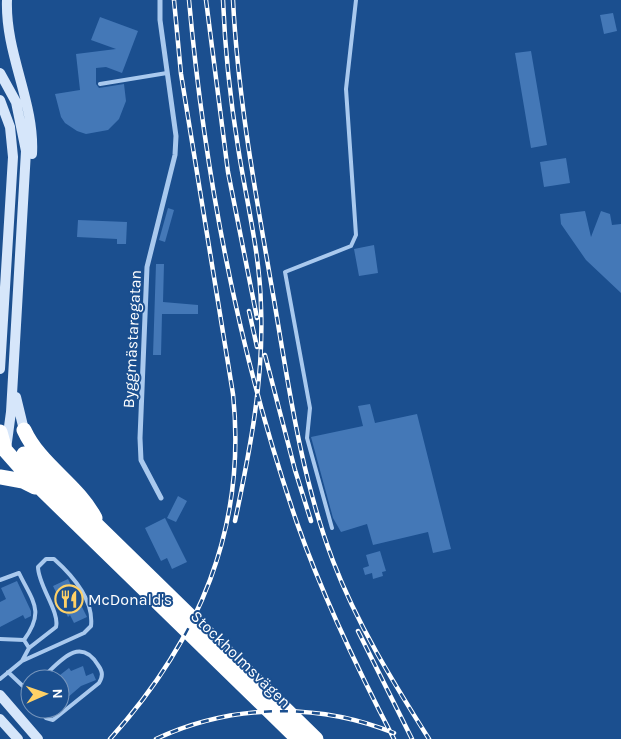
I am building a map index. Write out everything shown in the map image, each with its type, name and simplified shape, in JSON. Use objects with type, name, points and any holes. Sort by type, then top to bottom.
[{"type":"highway","name":"Stockholmsvägen","points":[[24,430],[40,454],[86,502],[101,531]]},
{"type":"highway","points":[[3,445],[52,500]]},
{"type":"highway","name":"Stockholmsvägen","points":[[24,454],[101,531],[212,635],[316,739]]},
{"type":"highway","points":[[0,476],[23,481],[52,500]]},
{"type":"highway","name":"Stockholmsvägen","points":[[52,500],[298,739]]},
{"type":"main road","points":[[6,0],[13,55],[30,120],[32,136],[31,166],[21,217]]},
{"type":"main road","points":[[0,73],[16,102],[26,151],[13,382],[3,445],[24,454]]},
{"type":"main road","points":[[0,100],[10,127],[13,157],[0,370]]},
{"type":"main road","points":[[13,382],[24,430]]},
{"type":"main road","points":[[0,695],[38,739]]},
{"type":"main road","points":[[0,719],[18,739]]},
{"type":"street","name":"Byggmästaregatan","points":[[160,0],[160,20],[176,136],[175,155],[146,267],[140,438],[141,460],[161,498]]},
{"type":"lane","points":[[332,528],[307,438],[310,408],[285,272],[351,246],[356,235],[346,89],[356,0]]},
{"type":"lane","points":[[100,84],[167,74]]},
{"type":"lane","points":[[0,680],[22,661],[84,633],[91,626],[91,613],[75,580],[54,559],[43,561],[39,564],[38,572],[43,590],[56,619],[56,627],[29,648],[22,661]]},
{"type":"lane","points":[[0,580],[19,573],[34,605],[37,617],[33,628],[24,640]]},
{"type":"lane","points":[[0,639],[24,640]]},
{"type":"lane","points":[[24,640],[29,648]]},
{"type":"lane","points":[[51,669],[66,655],[76,651],[92,656],[102,670],[99,683],[70,706]]},
{"type":"lane","points":[[8,672],[20,682]]},
{"type":"building","points":[[613,13],[617,31],[604,34],[600,15]]},
{"type":"building","points":[[100,17],[138,31],[122,73],[106,67],[96,68],[96,84],[99,88],[124,84],[126,101],[119,119],[108,130],[86,134],[77,131],[65,123],[61,117],[55,94],[80,90],[76,54],[116,49],[91,40]]},
{"type":"building","points":[[531,51],[547,145],[531,148],[515,53]]},
{"type":"building","points":[[566,158],[570,183],[544,187],[540,162]]},
{"type":"building","points":[[168,208],[174,210],[165,242],[159,240]]},
{"type":"building","points":[[585,211],[591,237],[601,211],[610,214],[612,225],[621,224],[621,293],[586,260],[561,224],[560,214]]},
{"type":"building","points":[[78,220],[127,222],[126,244],[117,244],[117,239],[77,237]]},
{"type":"building","points":[[374,245],[378,273],[359,276],[354,249]]},
{"type":"building","points":[[156,264],[164,264],[163,302],[198,305],[198,314],[162,314],[161,355],[153,355]]},
{"type":"building","points":[[370,404],[375,423],[417,414],[451,549],[433,553],[428,532],[373,545],[367,524],[341,532],[333,518],[311,437],[363,426],[358,406]]},
{"type":"building","points":[[178,496],[187,501],[176,522],[167,518]]},
{"type":"building","points":[[165,518],[187,562],[172,569],[167,558],[161,561],[145,528]]},
{"type":"building","points":[[380,551],[386,571],[382,572],[383,576],[373,579],[372,573],[365,575],[363,568],[369,566],[366,555]]},
{"type":"building","points":[[68,579],[87,617],[74,623],[70,615],[68,617],[53,586]]},
{"type":"building","points":[[17,581],[31,611],[31,616],[25,619],[23,615],[0,627],[0,602],[6,599],[1,588]]},
{"type":"building","points":[[83,666],[86,676],[93,673],[96,680],[81,686],[70,695],[70,670],[71,671]]},
{"type":"railway","points":[[110,739],[169,662],[192,622],[210,580],[224,536],[232,491],[235,443],[233,394],[181,74],[174,0]]},
{"type":"railway","points":[[189,0],[204,133],[227,265],[258,395],[276,460],[318,578],[354,660],[394,739]]},
{"type":"railway","points":[[206,0],[228,172],[257,318]]},
{"type":"railway","points":[[223,0],[230,92],[258,267],[261,307],[260,361],[255,414],[235,521]]},
{"type":"railway","points":[[233,0],[239,76],[255,188],[297,432],[312,497],[333,561],[364,630],[429,739]]},
{"type":"railway","points":[[249,311],[257,347]]},
{"type":"railway","points":[[265,355],[295,470],[311,521]]},
{"type":"railway","points":[[358,631],[412,739]]},
{"type":"railway","points":[[156,739],[185,727],[214,719],[275,711],[335,716],[365,723],[394,733]]},
{"type":"place","name":"McDonald's","points":[[69,599]]}]
